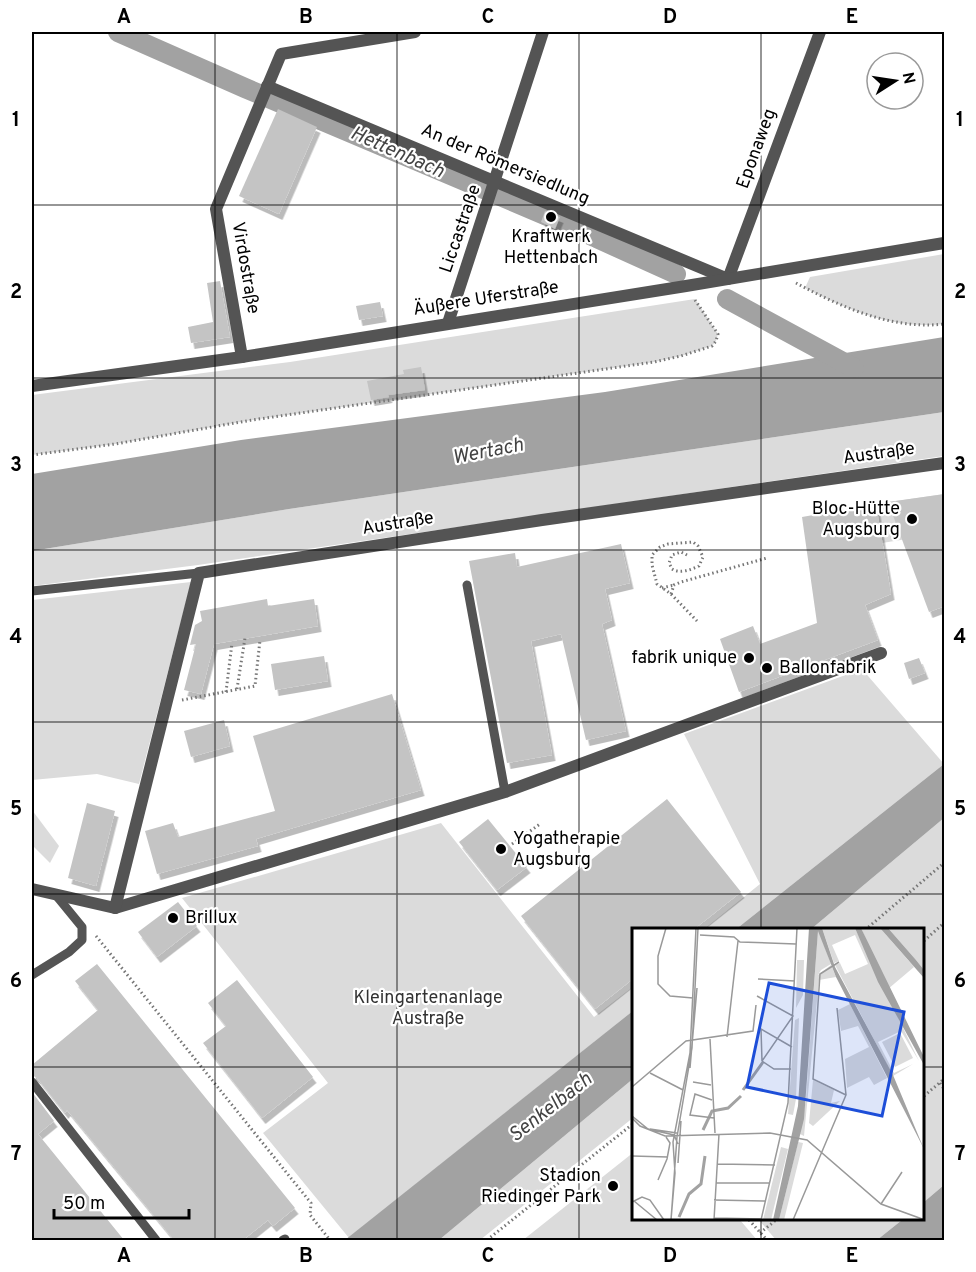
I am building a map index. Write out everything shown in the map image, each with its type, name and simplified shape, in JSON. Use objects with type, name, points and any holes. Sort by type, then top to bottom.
[{"type":"street","name":"Virdostraße","points":[[242,357],[216,209],[281,54],[415,32]]},
{"type":"street","name":"Liccastraße","points":[[448,323],[543,32]]},
{"type":"street","name":"Eponaweg","points":[[728,279],[820,32]]},
{"type":"street","name":"An der Römersiedlung","points":[[267,86],[728,279]]},
{"type":"street","name":"Äußere Uferstraße","points":[[32,386],[242,357],[945,243]]},
{"type":"street","name":"Austraße","points":[[199,573],[542,520],[945,463]]},
{"type":"street","points":[[115,908],[199,573]]},
{"type":"street","points":[[32,889],[115,908],[505,792],[881,653]]},
{"type":"lane","points":[[236,296],[241,327],[238,335],[242,357]]},
{"type":"lane","points":[[32,591],[199,573]]},
{"type":"lane","points":[[467,585],[505,792]]},
{"type":"lane","points":[[32,975],[69,952],[82,940],[82,927],[55,894]]},
{"type":"lane","points":[[32,1082],[156,1240]]},
{"type":"path","points":[[154,32],[170,32]]},
{"type":"path","points":[[774,271],[826,299],[882,320],[945,324]]},
{"type":"path","points":[[32,455],[115,444],[252,420],[578,374],[681,356],[712,346],[718,334],[686,286]]},
{"type":"path","points":[[687,555],[681,552],[670,557],[670,568],[676,572],[691,570],[699,566],[703,557],[698,546],[693,542],[680,542],[660,547],[652,555],[652,565],[657,584],[671,594],[697,621]]},
{"type":"path","points":[[662,588],[767,558]]},
{"type":"path","points":[[671,594],[674,585]]},
{"type":"path","points":[[237,689],[244,638]]},
{"type":"path","points":[[166,703],[255,686],[260,640]]},
{"type":"path","points":[[226,692],[232,644]]},
{"type":"path","points":[[512,843],[540,824]]},
{"type":"path","points":[[867,928],[945,863]]},
{"type":"path","points":[[925,940],[945,923]]},
{"type":"path","points":[[82,927],[96,936],[305,1195],[311,1203],[310,1215],[329,1239]]},
{"type":"path","points":[[925,1093],[945,1079]]},
{"type":"path","points":[[940,1083],[945,1089]]},
{"type":"path","points":[[487,1240],[632,1126]]},
{"type":"path","points":[[750,1221],[767,1240]]},
{"type":"path","points":[[760,1233],[775,1221]]},
{"type":"green space","points":[[944,254],[944,324],[908,324],[890,321],[855,311],[805,288],[810,277]]},
{"type":"green space","points":[[695,299],[718,334],[712,346],[681,356],[654,362],[252,420],[115,444],[32,455],[32,395],[290,362]]},
{"type":"green space","points":[[944,412],[944,456],[198,565],[32,586],[32,551],[289,509]]},
{"type":"green space","name":"Bloc-Hütte Augsburg","points":[[944,494],[944,533],[882,543],[876,504]]},
{"type":"green space","points":[[191,582],[139,784],[97,774],[32,780],[32,600]]},
{"type":"green space","points":[[862,669],[944,764],[738,928],[705,928],[760,884],[684,734]]},
{"type":"green space","points":[[32,810],[59,846],[50,863],[32,845]]},
{"type":"green space","points":[[944,818],[944,1185],[925,1201],[925,928],[812,928]]},
{"type":"green space","name":"Kleingartenanlage Austraße","points":[[441,823],[594,1017],[632,988],[632,1012],[349,1238],[263,1133],[328,1083],[182,898]]},
{"type":"green space","points":[[632,1080],[632,1119],[480,1240],[439,1240]]},
{"type":"green space","name":"Stadion Riedinger Park","points":[[632,1154],[632,1221],[741,1221],[757,1240],[523,1240]]},
{"type":"green space","points":[[760,1221],[901,1221],[877,1240],[776,1240]]},
{"type":"water","name":"Wertach","points":[[944,337],[944,412],[289,509],[32,551],[32,474],[241,440],[605,392]]},
{"type":"water","points":[[944,764],[944,818],[812,928],[738,928]]},
{"type":"water","name":"Senkelbach","points":[[632,1012],[632,1080],[439,1240],[345,1240]]},
{"type":"water","points":[[944,1185],[944,1240],[877,1240],[901,1221],[925,1221],[925,1201]]},
{"type":"building","points":[[278,109],[317,127],[279,214],[239,196]]},
{"type":"building","name":"Kraftwerk Hettenbach","points":[[545,211],[560,217],[555,229],[541,222]]},
{"type":"building","points":[[220,281],[230,337],[191,343],[188,327],[213,322],[207,283]]},
{"type":"building","points":[[380,302],[383,316],[359,320],[356,306]]},
{"type":"building","points":[[421,367],[425,390],[388,395],[389,397],[371,400],[367,381],[404,374],[403,370]]},
{"type":"building","points":[[945,494],[945,606],[929,612],[888,502]]},
{"type":"building","points":[[876,504],[891,594],[865,605],[878,640],[739,692],[720,639],[753,626],[760,644],[817,623],[802,517]]},
{"type":"building","points":[[621,544],[630,583],[605,589],[612,620],[602,624],[626,731],[586,740],[561,634],[531,641],[552,755],[507,763],[469,561],[515,553],[517,567]]},
{"type":"building","points":[[267,599],[268,606],[314,599],[318,626],[214,644],[201,694],[184,690],[196,644],[190,645],[195,625],[202,621],[200,611]]},
{"type":"building","points":[[324,656],[328,681],[275,690],[271,664]]},
{"type":"building","points":[[919,658],[925,673],[909,679],[904,663]]},
{"type":"building","points":[[392,694],[421,790],[256,839],[258,846],[157,874],[145,831],[173,823],[178,837],[275,811],[253,736]]},
{"type":"building","points":[[224,720],[230,746],[191,757],[184,731]]},
{"type":"building","points":[[667,799],[741,892],[696,928],[632,928],[632,980],[595,1009],[521,916]]},
{"type":"building","points":[[87,803],[115,811],[96,886],[68,878]]},
{"type":"building","points":[[488,819],[527,867],[497,890],[459,842]]},
{"type":"building","points":[[178,902],[197,926],[157,957],[138,932]]},
{"type":"building","points":[[97,964],[295,1208],[273,1226],[268,1220],[243,1240],[174,1240],[67,1110],[65,1113],[37,1078],[32,1075],[32,1065],[98,1010],[75,981]]},
{"type":"building","points":[[237,980],[313,1077],[262,1118],[203,1043],[226,1026],[208,1003]]},
{"type":"building","points":[[32,1092],[54,1121],[38,1134],[124,1240],[32,1240]]},
{"type":"waterway","name":"Hettenbach","points":[[118,32],[559,221],[676,274]]},
{"type":"waterway","name":"Hettenbach","points":[[727,299],[854,368]]},
{"type":"place","name":"Kraftwerk Hettenbach","points":[[551,217]]},
{"type":"place","name":"Bloc-Hütte Augsburg","points":[[912,519]]},
{"type":"place","name":"fabrik unique","points":[[749,658]]},
{"type":"place","name":"Ballonfabrik","points":[[767,668]]},
{"type":"place","name":"Yogatherapie Augsburg","points":[[501,849]]},
{"type":"place","name":"Brillux","points":[[173,918]]},
{"type":"place","name":"Stadion Riedinger Park","points":[[613,1186]]}]
